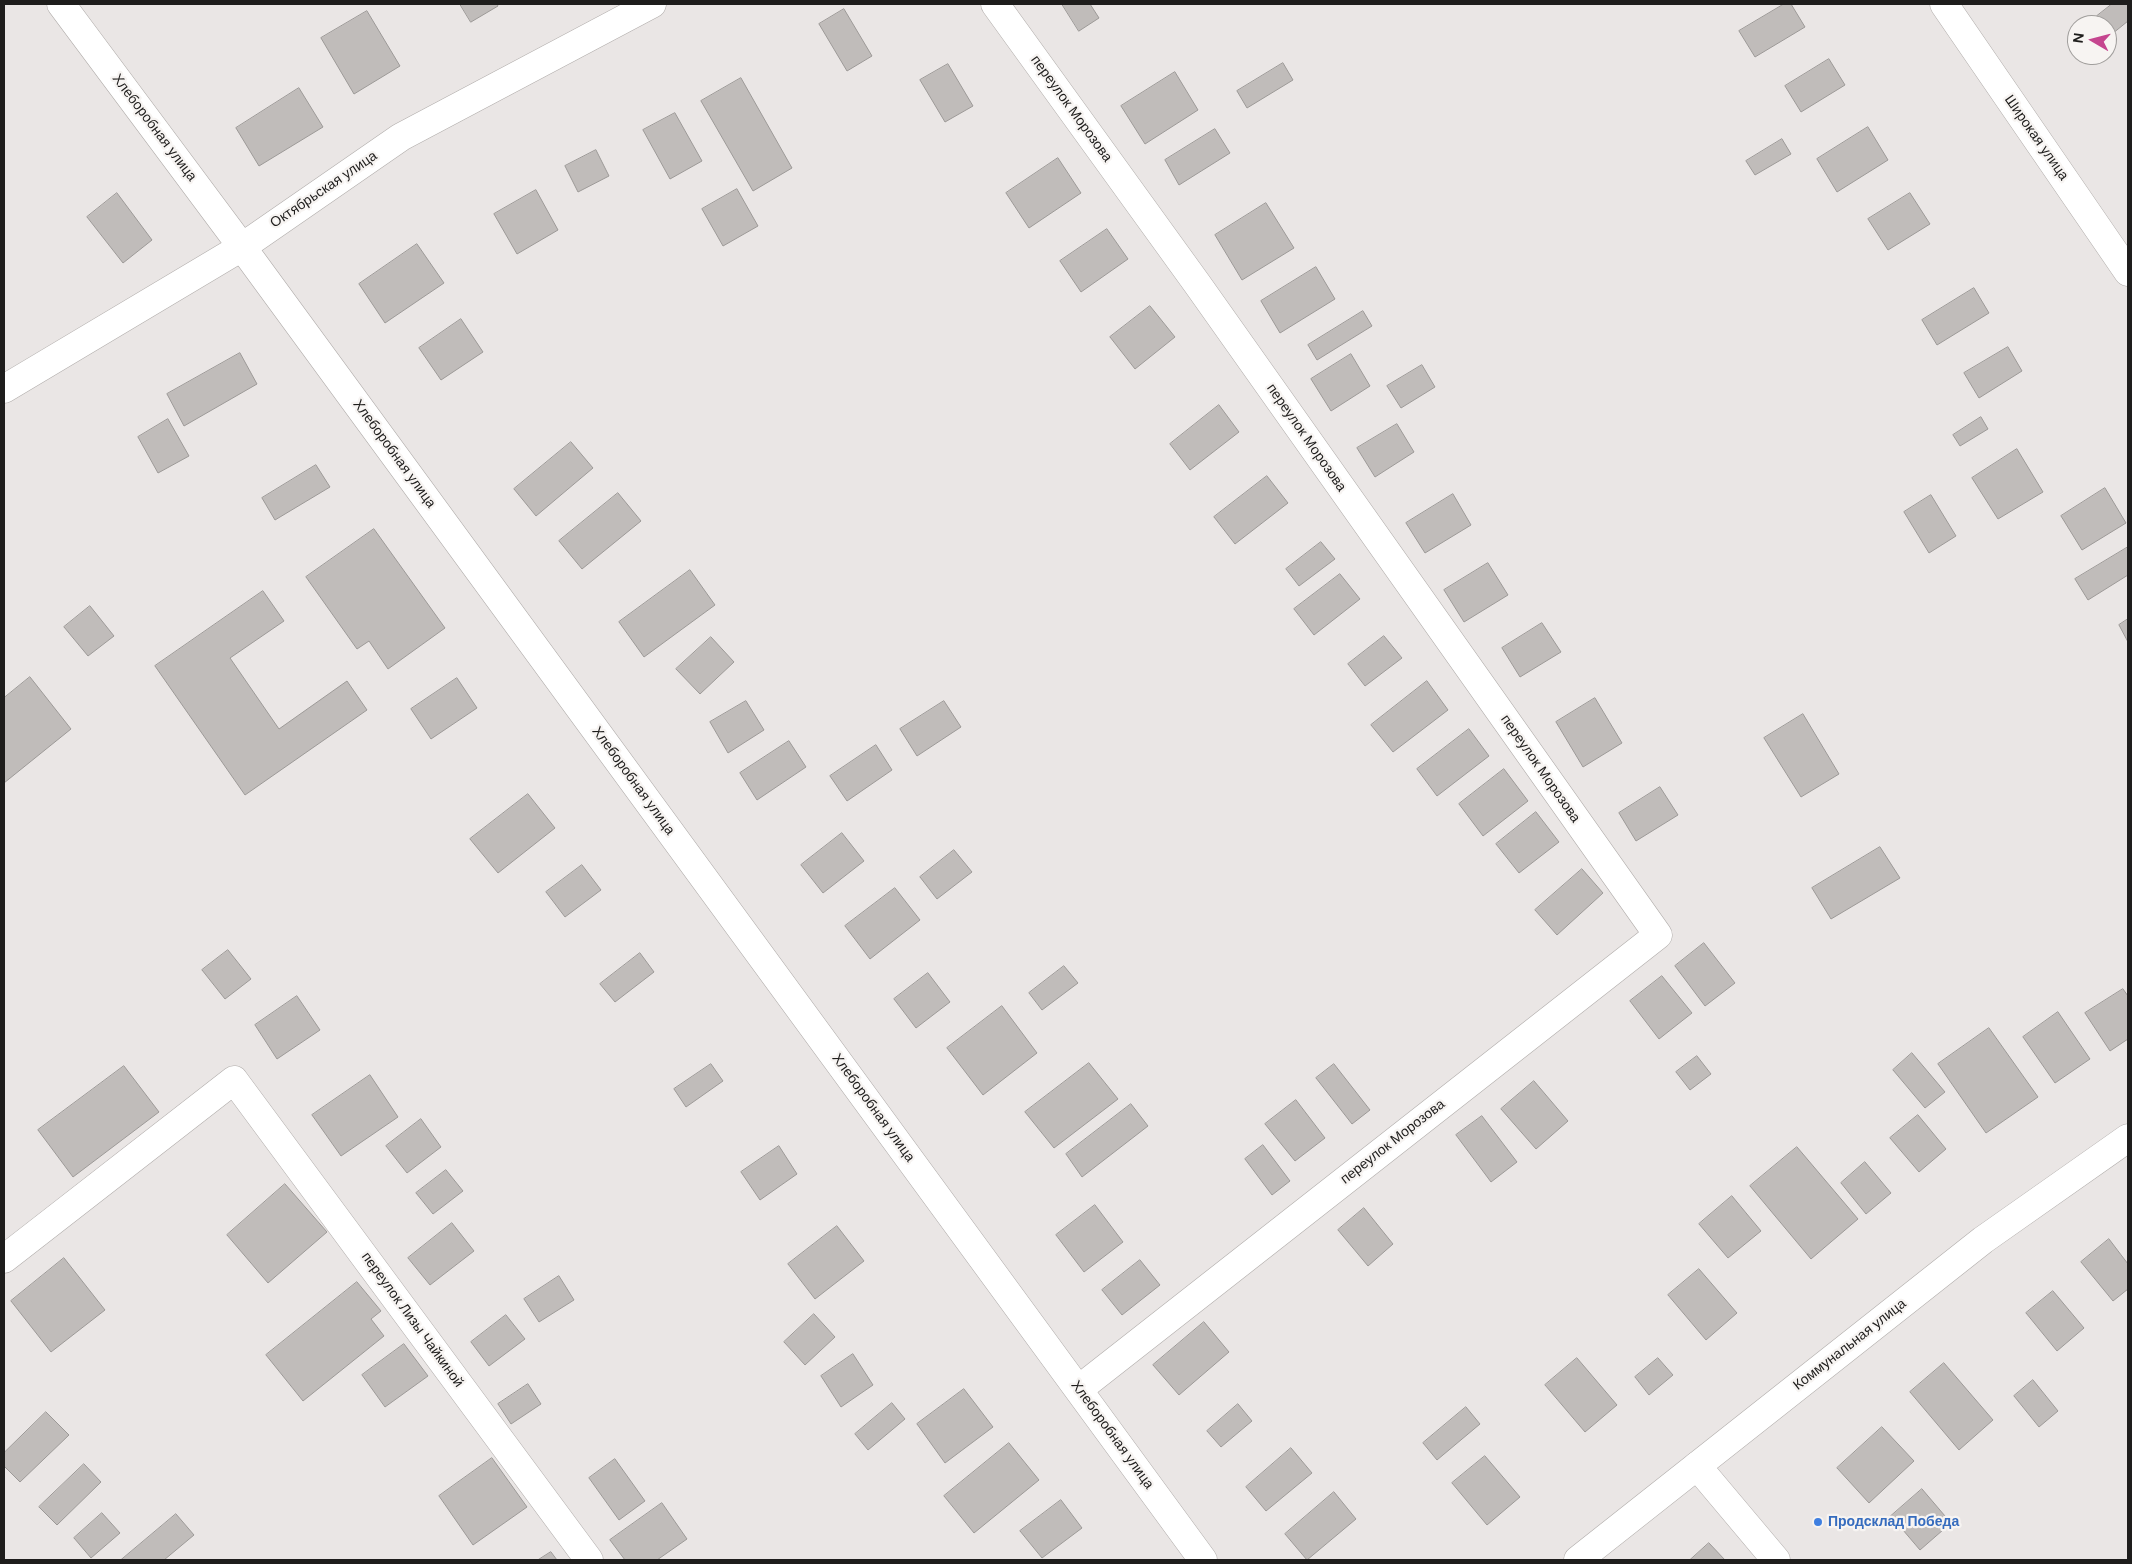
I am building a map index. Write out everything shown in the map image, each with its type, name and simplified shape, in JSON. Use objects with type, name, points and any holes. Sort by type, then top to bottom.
[{"type":"street","name":"Хлеборобная улица","points":[[61,4],[242,246],[1203,1560]]},
{"type":"street","name":"Октябрьская улица","points":[[4,389],[242,246],[401,137],[652,4]]},
{"type":"street","name":"переулок Морозова","points":[[995,4],[1204,294],[1658,935],[1079,1388]]},
{"type":"street","name":"Широкая улица","points":[[1944,4],[2128,272]]},
{"type":"street","name":"переулок Лизы Чайкиной","points":[[4,1259],[234,1080],[589,1560]]},
{"type":"street","name":"Коммунальная улица","points":[[1578,1560],[1982,1240],[2128,1138]]},
{"type":"street","points":[[1697,1466],[1776,1560]]},
{"type":"building","points":[[460,4],[497,4],[498,6],[471,22]]},
{"type":"building","points":[[1062,4],[1090,4],[1099,18],[1079,31]]},
{"type":"building","points":[[1784,4],[1791,4],[1805,27],[1755,57],[1739,31]]},
{"type":"building","points":[[2112,4],[2128,4],[2128,21],[2117,30],[2117,15],[2098,15]]},
{"type":"building","points":[[844,9],[872,56],[847,71],[819,24]]},
{"type":"building","points":[[367,11],[400,66],[354,94],[321,38]]},
{"type":"building","points":[[1829,59],[1845,85],[1801,112],[1785,86]]},
{"type":"building","points":[[1283,63],[1293,80],[1247,108],[1237,91]]},
{"type":"building","points":[[948,64],[973,106],[945,122],[920,80]]},
{"type":"building","points":[[1175,72],[1198,110],[1145,144],[1121,106]]},
{"type":"building","points":[[741,78],[792,168],[753,191],[701,101]]},
{"type":"building","points":[[299,88],[323,127],[259,166],[236,128]]},
{"type":"building","points":[[675,113],[702,161],[670,179],[643,130]]},
{"type":"building","points":[[1868,127],[1888,160],[1837,192],[1817,159]]},
{"type":"building","points":[[1215,129],[1230,153],[1179,185],[1165,160]]},
{"type":"building","points":[[1782,139],[1791,154],[1755,175],[1746,161]]},
{"type":"building","points":[[596,150],[609,176],[578,192],[565,166]]},
{"type":"building","points":[[1058,158],[1081,193],[1029,228],[1006,193]]},
{"type":"building","points":[[737,189],[758,226],[723,246],[702,209]]},
{"type":"building","points":[[536,190],[558,230],[517,254],[494,214]]},
{"type":"building","points":[[117,193],[152,240],[123,263],[87,217]]},
{"type":"building","points":[[1910,193],[1930,224],[1888,250],[1868,219]]},
{"type":"building","points":[[1266,203],[1294,248],[1242,280],[1215,235]]},
{"type":"building","points":[[1107,229],[1128,259],[1081,292],[1060,261]]},
{"type":"building","points":[[417,244],[444,283],[385,323],[359,284]]},
{"type":"building","points":[[1316,267],[1335,299],[1280,333],[1261,301]]},
{"type":"building","points":[[1974,288],[1989,313],[1937,345],[1922,320]]},
{"type":"building","points":[[1150,306],[1175,337],[1135,369],[1110,337]]},
{"type":"building","points":[[1363,311],[1372,326],[1317,360],[1308,345]]},
{"type":"building","points":[[461,319],[483,352],[441,380],[419,348]]},
{"type":"building","points":[[2008,347],[2022,371],[1979,398],[1964,373]]},
{"type":"building","points":[[240,353],[257,384],[184,426],[167,394]]},
{"type":"building","points":[[1351,354],[1370,386],[1331,411],[1311,379]]},
{"type":"building","points":[[1422,365],[1435,387],[1401,408],[1387,386]]},
{"type":"building","points":[[1219,405],[1239,432],[1190,470],[1170,444]]},
{"type":"building","points":[[1981,417],[1988,429],[1960,446],[1953,435]]},
{"type":"building","points":[[168,419],[189,456],[158,473],[138,437]]},
{"type":"building","points":[[1397,424],[1414,452],[1375,477],[1357,448]]},
{"type":"building","points":[[571,442],[593,468],[536,516],[514,489]]},
{"type":"building","points":[[2017,449],[2043,492],[1998,519],[1972,478]]},
{"type":"building","points":[[316,465],[330,487],[275,520],[262,498]]},
{"type":"building","points":[[1267,476],[1288,503],[1235,544],[1214,517]]},
{"type":"building","points":[[2105,488],[2126,523],[2082,550],[2061,516]]},
{"type":"building","points":[[618,493],[641,521],[582,569],[559,541]]},
{"type":"building","points":[[1453,494],[1471,525],[1425,553],[1406,523]]},
{"type":"building","points":[[1931,495],[1956,536],[1929,553],[1904,512]]},
{"type":"building","points":[[374,529],[445,628],[388,669],[369,641],[357,649],[306,577]]},
{"type":"building","points":[[1321,542],[1335,559],[1299,586],[1286,569]]},
{"type":"building","points":[[2128,547],[2128,575],[2088,600],[2075,579]]},
{"type":"building","points":[[1488,563],[1508,595],[1464,622],[1444,590]]},
{"type":"building","points":[[690,570],[715,605],[644,657],[619,622]]},
{"type":"building","points":[[1340,574],[1360,599],[1314,635],[1294,609]]},
{"type":"building","points":[[263,591],[284,621],[230,658],[279,729],[347,681],[367,710],[245,795],[155,666]]},
{"type":"building","points":[[90,606],[114,636],[88,656],[64,627]]},
{"type":"building","points":[[2128,619],[2128,642],[2119,625]]},
{"type":"building","points":[[1542,623],[1561,652],[1520,677],[1502,648]]},
{"type":"building","points":[[1384,636],[1402,658],[1365,686],[1348,664]]},
{"type":"building","points":[[711,637],[734,662],[700,694],[676,669]]},
{"type":"building","points":[[30,677],[71,729],[4,783],[4,698]]},
{"type":"building","points":[[457,678],[477,708],[431,739],[411,709]]},
{"type":"building","points":[[1427,681],[1448,710],[1393,752],[1371,725]]},
{"type":"building","points":[[1595,698],[1622,743],[1583,767],[1556,722]]},
{"type":"building","points":[[746,701],[764,730],[728,753],[710,722]]},
{"type":"building","points":[[944,701],[961,727],[917,756],[900,729]]},
{"type":"building","points":[[1803,714],[1839,774],[1801,797],[1764,738]]},
{"type":"building","points":[[1469,729],[1489,756],[1437,796],[1417,769]]},
{"type":"building","points":[[789,741],[806,767],[757,800],[740,773]]},
{"type":"building","points":[[876,745],[892,770],[847,801],[830,776]]},
{"type":"building","points":[[1504,769],[1528,801],[1483,836],[1459,804]]},
{"type":"building","points":[[1660,787],[1678,815],[1636,841],[1619,813]]},
{"type":"building","points":[[528,794],[555,828],[498,873],[470,839]]},
{"type":"building","points":[[1536,812],[1559,842],[1519,873],[1496,844]]},
{"type":"building","points":[[842,833],[864,861],[823,893],[801,865]]},
{"type":"building","points":[[1880,847],[1900,878],[1831,919],[1812,888]]},
{"type":"building","points":[[954,850],[972,872],[937,899],[920,877]]},
{"type":"building","points":[[582,865],[601,890],[565,917],[546,892]]},
{"type":"building","points":[[1582,869],[1603,893],[1557,935],[1535,910]]},
{"type":"building","points":[[895,888],[920,920],[870,959],[845,926]]},
{"type":"building","points":[[1704,943],[1735,983],[1705,1006],[1675,966]]},
{"type":"building","points":[[228,950],[251,979],[225,999],[202,970]]},
{"type":"building","points":[[640,953],[654,972],[615,1002],[600,984]]},
{"type":"building","points":[[1064,966],[1078,983],[1042,1010],[1029,993]]},
{"type":"building","points":[[928,973],[950,1002],[916,1028],[894,999]]},
{"type":"building","points":[[1662,976],[1692,1013],[1659,1039],[1630,1001]]},
{"type":"building","points":[[2123,989],[2128,996],[2128,1039],[2110,1051],[2085,1013]]},
{"type":"building","points":[[297,996],[320,1030],[277,1059],[255,1025]]},
{"type":"building","points":[[1002,1006],[1037,1053],[983,1095],[947,1048]]},
{"type":"building","points":[[2058,1012],[2090,1059],[2055,1083],[2023,1037]]},
{"type":"building","points":[[1989,1028],[2038,1097],[1986,1133],[1938,1064]]},
{"type":"building","points":[[1912,1053],[1945,1092],[1925,1108],[1893,1070]]},
{"type":"building","points":[[1697,1056],[1711,1074],[1690,1090],[1676,1072]]},
{"type":"building","points":[[1089,1063],[1118,1099],[1054,1148],[1025,1112]]},
{"type":"building","points":[[711,1064],[723,1081],[686,1107],[674,1089]]},
{"type":"building","points":[[1334,1064],[1370,1110],[1352,1124],[1316,1078]]},
{"type":"building","points":[[124,1066],[159,1112],[73,1177],[38,1130]]},
{"type":"building","points":[[370,1075],[398,1117],[341,1156],[312,1115]]},
{"type":"building","points":[[1534,1081],[1568,1121],[1536,1149],[1501,1109]]},
{"type":"building","points":[[1296,1100],[1325,1138],[1295,1161],[1265,1124]]},
{"type":"building","points":[[1131,1104],[1148,1126],[1082,1177],[1066,1154]]},
{"type":"building","points":[[1918,1115],[1946,1149],[1919,1172],[1890,1138]]},
{"type":"building","points":[[1482,1116],[1517,1162],[1491,1182],[1456,1135]]},
{"type":"building","points":[[421,1119],[441,1147],[407,1173],[386,1146]]},
{"type":"building","points":[[1263,1145],[1290,1181],[1272,1195],[1245,1159]]},
{"type":"building","points":[[779,1146],[797,1174],[760,1200],[741,1172]]},
{"type":"building","points":[[1797,1147],[1858,1219],[1811,1259],[1750,1186]]},
{"type":"building","points":[[1865,1162],[1891,1193],[1866,1214],[1841,1183]]},
{"type":"building","points":[[446,1170],[463,1191],[433,1214],[416,1193]]},
{"type":"building","points":[[285,1184],[327,1232],[268,1283],[227,1235]]},
{"type":"building","points":[[1732,1196],[1761,1231],[1728,1258],[1699,1224]]},
{"type":"building","points":[[1095,1205],[1123,1242],[1084,1272],[1056,1235]]},
{"type":"building","points":[[1364,1208],[1393,1244],[1368,1266],[1338,1230]]},
{"type":"building","points":[[452,1223],[474,1251],[430,1285],[408,1258]]},
{"type":"building","points":[[837,1226],[864,1261],[815,1299],[788,1264]]},
{"type":"building","points":[[2109,1239],[2128,1264],[2128,1289],[2113,1301],[2081,1262]]},
{"type":"building","points":[[64,1258],[105,1310],[51,1352],[11,1301]]},
{"type":"building","points":[[1140,1260],[1160,1285],[1122,1315],[1102,1290]]},
{"type":"building","points":[[1699,1269],[1737,1313],[1706,1340],[1668,1295]]},
{"type":"building","points":[[559,1276],[574,1300],[539,1322],[524,1299]]},
{"type":"building","points":[[357,1282],[381,1311],[371,1319],[384,1336],[303,1401],[266,1355]]},
{"type":"building","points":[[2053,1291],[2084,1328],[2057,1351],[2026,1313]]},
{"type":"building","points":[[814,1314],[835,1337],[805,1365],[784,1342]]},
{"type":"building","points":[[506,1315],[525,1339],[489,1366],[471,1342]]},
{"type":"building","points":[[1204,1322],[1229,1352],[1179,1395],[1153,1365]]},
{"type":"building","points":[[404,1344],[428,1376],[385,1407],[362,1375]]},
{"type":"building","points":[[853,1354],[873,1385],[841,1407],[821,1376]]},
{"type":"building","points":[[1577,1358],[1617,1405],[1585,1432],[1545,1385]]},
{"type":"building","points":[[1658,1358],[1673,1375],[1649,1395],[1635,1377]]},
{"type":"building","points":[[1944,1363],[1993,1420],[1959,1450],[1910,1392]]},
{"type":"building","points":[[2033,1380],[2058,1411],[2039,1427],[2014,1396]]},
{"type":"building","points":[[528,1384],[541,1404],[511,1424],[498,1404]]},
{"type":"building","points":[[964,1389],[993,1427],[945,1463],[917,1424]]},
{"type":"building","points":[[892,1403],[905,1419],[868,1450],[855,1434]]},
{"type":"building","points":[[1238,1404],[1252,1421],[1221,1447],[1207,1431]]},
{"type":"building","points":[[1466,1407],[1480,1424],[1437,1460],[1423,1443]]},
{"type":"building","points":[[46,1412],[69,1435],[20,1482],[4,1466],[4,1453]]},
{"type":"building","points":[[1882,1427],[1914,1461],[1869,1503],[1837,1468]]},
{"type":"building","points":[[1009,1443],[1039,1480],[974,1533],[944,1496]]},
{"type":"building","points":[[1291,1448],[1312,1473],[1266,1511],[1246,1487]]},
{"type":"building","points":[[1485,1456],[1520,1497],[1487,1525],[1452,1483]]},
{"type":"building","points":[[492,1458],[527,1507],[473,1545],[439,1496]]},
{"type":"building","points":[[615,1459],[645,1501],[619,1520],[589,1478]]},
{"type":"building","points":[[84,1464],[101,1482],[57,1525],[39,1507]]},
{"type":"building","points":[[1922,1489],[1951,1523],[1920,1550],[1891,1516]]},
{"type":"building","points":[[1334,1492],[1356,1519],[1307,1560],[1285,1534]]},
{"type":"building","points":[[1061,1500],[1082,1528],[1042,1558],[1020,1531]]},
{"type":"building","points":[[662,1503],[687,1539],[657,1560],[625,1560],[610,1540]]},
{"type":"building","points":[[102,1513],[120,1533],[91,1558],[74,1538]]},
{"type":"building","points":[[176,1514],[194,1535],[164,1560],[121,1560]]},
{"type":"building","points":[[1709,1543],[1725,1560],[1690,1560]]},
{"type":"building","points":[[551,1552],[557,1560],[538,1560]]},
{"type":"place","name":"Продсклад Победа","points":[[1818,1522]]}]
